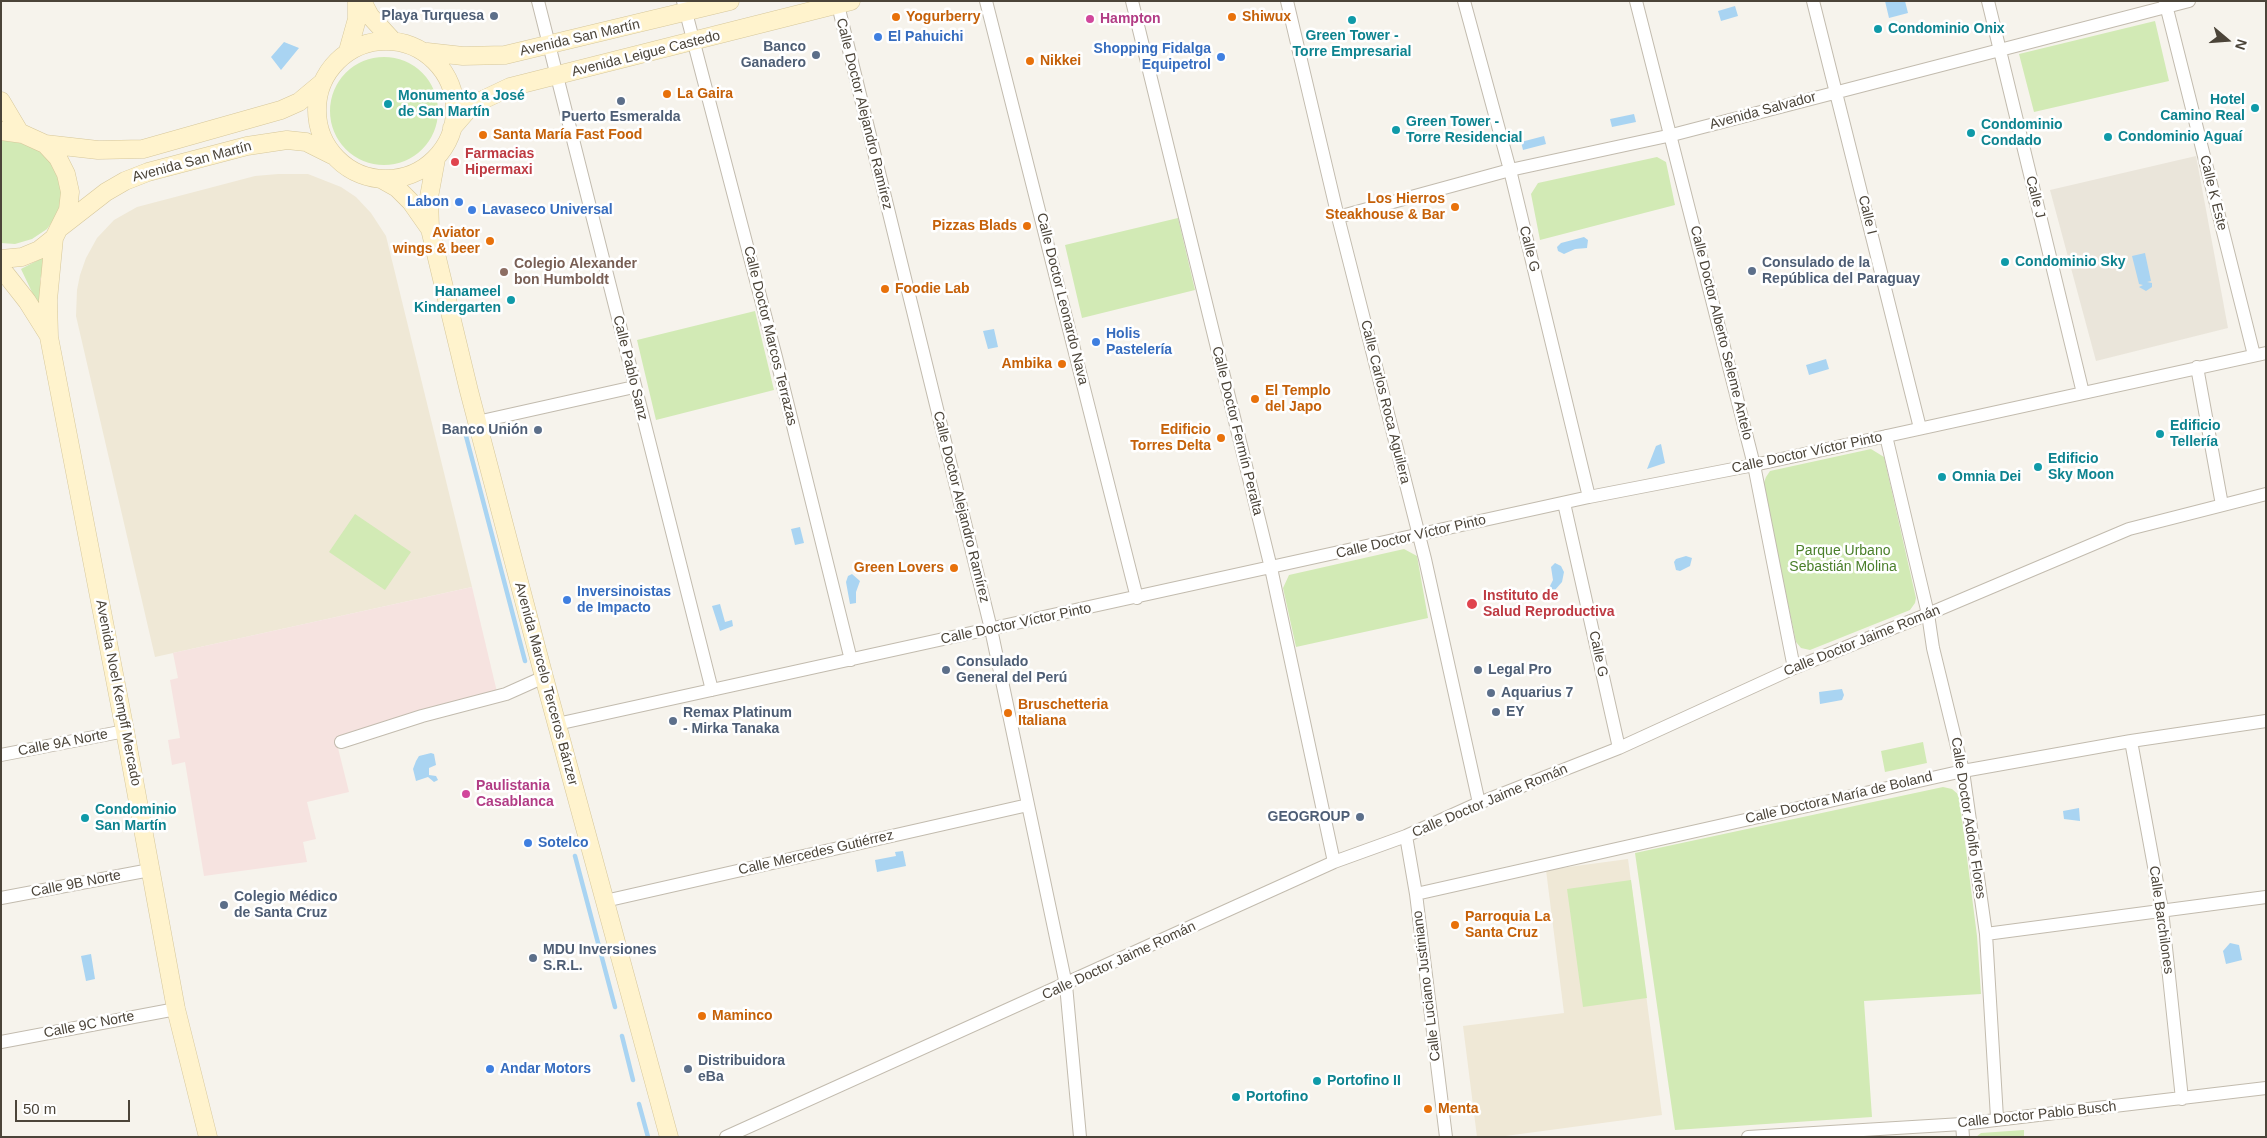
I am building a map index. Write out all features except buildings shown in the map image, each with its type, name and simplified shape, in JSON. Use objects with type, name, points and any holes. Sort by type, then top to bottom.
[{"type":"main road","points":[[348,51],[357,19],[357,1]]},
{"type":"main road","points":[[362,1],[370,16],[393,41]]},
{"type":"main road","name":"Avenida San Martín","points":[[427,52],[463,56],[504,55],[548,46],[685,7],[730,1]]},
{"type":"main road","name":"Avenida Leigue Castedo","points":[[452,128],[472,105],[510,87],[694,42],[842,2]]},
{"type":"main road","points":[[393,41],[427,52],[448,81],[453,96],[454,112],[452,128],[436,159],[410,176],[396,179],[381,179],[365,176],[348,168],[334,156],[323,140],[318,120],[317,101],[323,81],[334,64],[348,51],[370,43],[393,41]]},
{"type":"main road","name":"Avenida San Martín","points":[[45,144],[98,150],[142,148],[281,110],[299,102],[323,81]]},
{"type":"main road","points":[[1,101],[20,133]]},
{"type":"main road","points":[[1,131],[20,133],[45,144]]},
{"type":"main road","name":"Avenida San Martín","points":[[1,259],[22,257],[39,250],[57,232],[106,192],[125,181],[148,172],[247,146],[287,140],[306,142],[334,156]]},
{"type":"main road","name":"Avenida Noel Kempff Mercado","points":[[45,144],[58,158],[66,174],[70,192],[68,210],[57,232],[48,300],[49,337],[125,731],[176,1009],[208,1137]]},
{"type":"main road","name":"Avenida Marcelo Terceros Bánzer","points":[[436,159],[429,197],[430,229],[477,422],[544,677],[669,1137]]},
{"type":"main road","name":"Avenida Marcelo Terceros Bánzer","points":[[381,179],[397,188],[411,202],[430,229]]},
{"type":"main road","name":"Avenida Noel Kempff Mercado","points":[[1,268],[27,301],[49,337]]},
{"type":"street","name":"Calle Pablo Sanz","points":[[538,1],[712,690]]},
{"type":"street","name":"Calle Doctor Leonardo Nava","points":[[986,1],[1137,598]]},
{"type":"street","name":"Calle Doctor Fermín Peralta","points":[[1132,1],[1271,568],[1334,862]]},
{"type":"street","name":"Calle Carlos Roca Aguilera","points":[[1287,1],[1338,218],[1419,536],[1479,803]]},
{"type":"street","name":"Calle G","points":[[1464,1],[1510,170],[1589,497]]},
{"type":"street","name":"Calle Doctor Alberto Seleme Antelo","points":[[1636,1],[1672,136],[1754,465],[1794,668]]},
{"type":"street","name":"Calle I","points":[[1813,1],[1920,428]]},
{"type":"street","name":"Calle J","points":[[1988,1],[2083,393]]},
{"type":"street","name":"Avenida Salvador","points":[[1338,218],[1510,170],[1672,136],[2000,50],[2166,4],[2189,1]]},
{"type":"street","name":"Calle Doctor Alejandro Ramírez","points":[[842,2],[991,629],[1066,985],[1080,1137]]},
{"type":"street","name":"Calle K Este","points":[[2166,4],[2260,354]]},
{"type":"street","name":"Calle Doctor Marcos Terrazas","points":[[685,7],[773,347],[851,660]]},
{"type":"street","name":"Calle Doctor Víctor Pinto","points":[[557,724],[1419,536],[1589,497],[1754,465],[2260,354]]},
{"type":"street","points":[[2197,368],[2222,505]]},
{"type":"street","points":[[477,422],[634,386]]},
{"type":"street","name":"Calle Doctor Adolfo Flores","points":[[1886,436],[1928,614],[1933,648],[1963,771],[1986,934],[1997,1118]]},
{"type":"street","name":"Calle Doctor Jaime Román","points":[[726,1137],[1066,985],[1334,862],[1406,836],[1479,803],[1619,748],[1794,668],[2129,529],[2266,494]]},
{"type":"street","name":"Calle G","points":[[1564,503],[1619,748]]},
{"type":"street","points":[[341,742],[506,694],[544,677]]},
{"type":"street","name":"Calle Doctora María de Boland","points":[[1416,894],[1963,771],[2131,741],[2266,721]]},
{"type":"street","name":"Calle 9A Norte","points":[[1,755],[125,731]]},
{"type":"street","name":"Calle Barchilones","points":[[2131,741],[2162,910],[2182,1100]]},
{"type":"street","name":"Calle Mercedes Gutiérrez","points":[[605,901],[1028,805]]},
{"type":"street","name":"Calle Luciano Justiniano","points":[[1406,836],[1416,894],[1446,1137]]},
{"type":"street","name":"Calle 9B Norte","points":[[1,898],[150,870]]},
{"type":"street","points":[[1986,934],[2266,897]]},
{"type":"street","name":"Calle 9C Norte","points":[[1,1042],[176,1009]]},
{"type":"street","name":"Calle Doctor Pablo Busch","points":[[1748,1137],[1962,1124],[1997,1118],[2182,1100],[2266,1088]]},
{"type":"street","points":[[1962,1124],[1963,1137]]},
{"type":"shaded area","points":[[2196,156],[2228,328],[2096,361],[2050,190]]},
{"type":"shaded area","points":[[308,174],[341,187],[356,197],[371,213],[386,236],[472,587],[155,657],[76,316],[77,290],[80,275],[86,258],[97,238],[114,220],[137,207],[255,176]]},
{"type":"shaded area","points":[[472,587],[497,692],[336,740],[349,792],[307,802],[316,839],[303,842],[307,862],[204,876],[185,762],[172,765],[168,740],[180,738],[170,680],[178,678],[173,653]]},
{"type":"shaded area","points":[[1628,859],[1662,1115],[1498,1137],[1477,1137],[1463,1026],[1564,1013],[1546,870]]},
{"type":"green space","points":[[2155,21],[2169,81],[2034,112],[2019,54]]},
{"type":"green space","points":[[384,57],[405,61],[422,73],[434,90],[438,111],[434,132],[422,149],[405,161],[384,165],[363,161],[346,149],[334,132],[330,111],[334,90],[346,73],[363,61]]},
{"type":"green space","points":[[1,141],[21,141],[43,151],[58,169],[62,198],[57,215],[47,229],[32,239],[15,244],[1,243]]},
{"type":"green space","points":[[1657,157],[1666,162],[1675,205],[1540,240],[1531,194],[1538,183]]},
{"type":"green space","points":[[1178,218],[1195,290],[1082,318],[1065,245]]},
{"type":"green space","points":[[48,255],[40,279],[40,309],[21,269]]},
{"type":"green space","points":[[755,311],[774,390],[656,420],[637,340]]},
{"type":"green space","name":"Parque Urbano Sebastián Molina","points":[[1871,449],[1884,457],[1916,598],[1915,603],[1910,610],[1810,650],[1801,648],[1796,642],[1763,485],[1770,471]]},
{"type":"green space","points":[[355,514],[411,552],[385,590],[329,552]]},
{"type":"green space","points":[[1404,549],[1417,556],[1428,618],[1296,647],[1283,588],[1289,575]]},
{"type":"green space","points":[[1923,742],[1927,763],[1885,772],[1881,751]]},
{"type":"green space","points":[[1943,787],[1952,789],[1959,795],[1977,936],[1981,994],[1864,1001],[1872,1117],[1675,1130],[1635,853]]},
{"type":"green space","points":[[1631,880],[1647,998],[1583,1007],[1567,889]]},
{"type":"green space","points":[[2024,1130],[2024,1137],[1976,1137],[1981,1133]]},
{"type":"water","points":[[1885,1],[1905,1],[1908,13],[1889,18]]},
{"type":"water","points":[[1735,6],[1738,16],[1721,21],[1718,11]]},
{"type":"water","points":[[284,42],[299,48],[281,70],[271,57]]},
{"type":"water","points":[[1634,114],[1636,122],[1612,127],[1610,119]]},
{"type":"water","points":[[1544,136],[1546,144],[1523,150],[1521,142]]},
{"type":"water","points":[[1584,237],[1588,240],[1587,248],[1575,249],[1564,254],[1558,251],[1557,247],[1561,243]]},
{"type":"water","points":[[2145,253],[2151,281],[2147,282],[2152,283],[2152,287],[2146,291],[2139,287],[2143,285],[2139,284],[2132,256]]},
{"type":"water","points":[[994,329],[998,347],[988,349],[983,331]]},
{"type":"water","points":[[1826,359],[1829,369],[1809,375],[1806,365]]},
{"type":"water","points":[[1661,444],[1665,463],[1647,469],[1656,446]]},
{"type":"water","points":[[800,527],[804,543],[795,545],[791,529]]},
{"type":"water","points":[[1686,556],[1692,558],[1690,566],[1680,571],[1676,570],[1674,562],[1676,559]]},
{"type":"water","points":[[1555,563],[1561,566],[1564,572],[1562,582],[1555,590],[1549,588],[1553,580],[1551,567]]},
{"type":"water","points":[[852,574],[860,581],[856,592],[856,603],[850,604],[846,582],[848,576]]},
{"type":"water","points":[[720,604],[725,622],[732,620],[733,626],[720,631],[712,606]]},
{"type":"water","points":[[1842,689],[1844,695],[1842,700],[1820,704],[1819,692]]},
{"type":"water","points":[[434,754],[436,765],[429,768],[429,775],[436,776],[438,780],[434,782],[428,777],[416,781],[413,769],[416,761],[419,756]]},
{"type":"water","points":[[2079,808],[2080,821],[2064,819],[2063,811]]},
{"type":"water","points":[[903,851],[906,866],[877,872],[875,860],[896,856],[895,852]]},
{"type":"water","points":[[2230,943],[2239,945],[2242,960],[2226,964],[2223,951]]},
{"type":"water","points":[[91,954],[95,979],[86,981],[81,956]]},
{"type":"waterway","points":[[466,436],[525,661]]},
{"type":"waterway","points":[[575,856],[615,1007]]},
{"type":"waterway","points":[[622,1036],[633,1080]]},
{"type":"waterway","points":[[639,1104],[648,1137]]},
{"type":"place","name":"Playa Turquesa","points":[[494,16]]},
{"type":"place","name":"Yogurberry","points":[[896,17]]},
{"type":"place","name":"Shiwux","points":[[1232,17]]},
{"type":"place","name":"Hampton","points":[[1090,19]]},
{"type":"place","name":"Green Tower - Torre Empresarial","points":[[1352,20]]},
{"type":"place","name":"Condominio Onix","points":[[1878,29]]},
{"type":"place","name":"El Pahuichi","points":[[878,37]]},
{"type":"place","name":"Banco Ganadero","points":[[816,55]]},
{"type":"place","name":"Shopping Fidalga Equipetrol","points":[[1221,57]]},
{"type":"place","name":"Nikkei","points":[[1030,61]]},
{"type":"place","name":"La Gaira","points":[[667,94]]},
{"type":"place","name":"Puerto Esmeralda","points":[[621,101]]},
{"type":"place","name":"Monumento a José de San Martín","points":[[388,104]]},
{"type":"place","name":"Hotel Camino Real","points":[[2255,108]]},
{"type":"place","name":"Green Tower - Torre Residencial","points":[[1396,130]]},
{"type":"place","name":"Condominio Condado","points":[[1971,133]]},
{"type":"place","name":"Santa María Fast Food","points":[[483,135]]},
{"type":"place","name":"Condominio Aguaí","points":[[2108,137]]},
{"type":"place","name":"Farmacias Hipermaxi","points":[[455,162]]},
{"type":"place","name":"Labon","points":[[459,202]]},
{"type":"place","name":"Los Hierros Steakhouse & Bar","points":[[1455,207]]},
{"type":"place","name":"Lavaseco Universal","points":[[472,210]]},
{"type":"place","name":"Pizzas Blads","points":[[1027,226]]},
{"type":"place","name":"Aviator wings & beer","points":[[490,241]]},
{"type":"place","name":"Condominio Sky","points":[[2005,262]]},
{"type":"place","name":"Consulado de la República del Paraguay","points":[[1752,271]]},
{"type":"place","name":"Colegio Alexander bon Humboldt","points":[[504,272]]},
{"type":"place","name":"Foodie Lab","points":[[885,289]]},
{"type":"place","name":"Hanameel Kindergarten","points":[[511,300]]},
{"type":"place","name":"Holis Pastelería","points":[[1096,342]]},
{"type":"place","name":"Ambika","points":[[1062,364]]},
{"type":"place","name":"El Templo del Japo","points":[[1255,399]]},
{"type":"place","name":"Banco Unión","points":[[538,430]]},
{"type":"place","name":"Edificio Tellería","points":[[2160,434]]},
{"type":"place","name":"Edificio Torres Delta","points":[[1221,438]]},
{"type":"place","name":"Edificio Sky Moon","points":[[2038,467]]},
{"type":"place","name":"Omnia Dei","points":[[1942,477]]},
{"type":"place","name":"Green Lovers","points":[[954,568]]},
{"type":"place","name":"Inversinoistas de Impacto","points":[[567,600]]},
{"type":"place","name":"Instituto de Salud Reproductiva","points":[[1472,604]]},
{"type":"place","name":"Consulado General del Perú","points":[[946,670]]},
{"type":"place","name":"Legal Pro","points":[[1478,670]]},
{"type":"place","name":"Aquarius 7","points":[[1491,693]]},
{"type":"place","name":"EY","points":[[1496,712]]},
{"type":"place","name":"Bruschetteria Italiana","points":[[1008,713]]},
{"type":"place","name":"Remax Platinum - Mirka Tanaka","points":[[673,721]]},
{"type":"place","name":"Paulistania Casablanca","points":[[466,794]]},
{"type":"place","name":"GEOGROUP","points":[[1360,817]]},
{"type":"place","name":"Condominio San Martín","points":[[85,818]]},
{"type":"place","name":"Sotelco","points":[[528,843]]},
{"type":"place","name":"Colegio Médico de Santa Cruz","points":[[224,905]]},
{"type":"place","name":"Parroquia La Santa Cruz","points":[[1455,925]]},
{"type":"place","name":"MDU Inversiones S.R.L.","points":[[533,958]]},
{"type":"place","name":"Maminco","points":[[702,1016]]},
{"type":"place","name":"Andar Motors","points":[[490,1069]]},
{"type":"place","name":"Distribuidora eBa","points":[[688,1069]]},
{"type":"place","name":"Portofino II","points":[[1317,1081]]},
{"type":"place","name":"Portofino","points":[[1236,1097]]},
{"type":"place","name":"Menta","points":[[1428,1109]]}]
